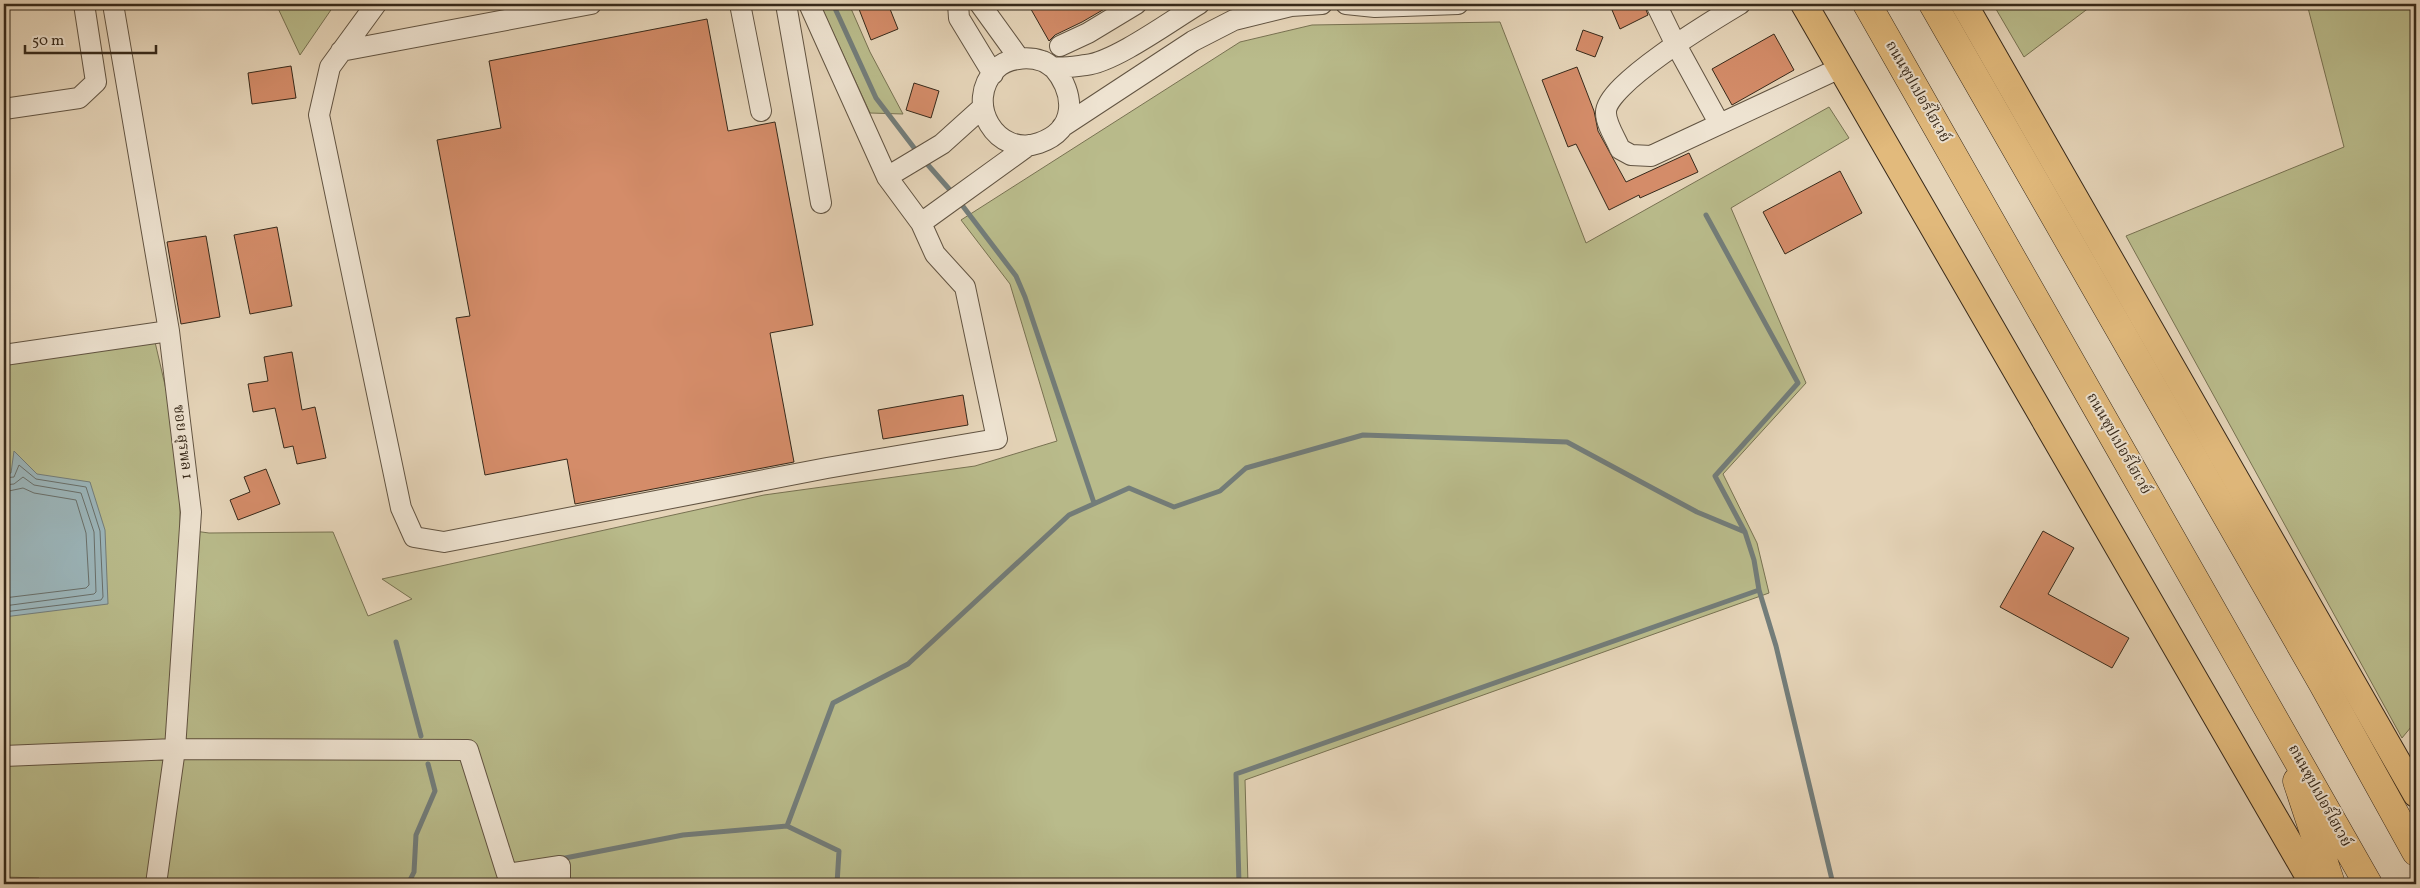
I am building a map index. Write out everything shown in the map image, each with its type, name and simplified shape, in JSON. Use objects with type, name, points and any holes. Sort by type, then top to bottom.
[{"type":"highway","name":"ถนนซุปเปอร์ไฮเวย์","points":[[1867,4],[2368,884]]},
{"type":"highway","points":[[1933,4],[2323,684],[2416,852]]},
{"type":"highway","points":[[2323,684],[2416,818]]},
{"type":"highway","points":[[2276,721],[2331,884]]},
{"type":"main road","points":[[1804,4],[2313,884]]},
{"type":"main road","points":[[1964,4],[2416,794]]},
{"type":"street","points":[[4,109],[79,98],[96,82],[84,4]]},
{"type":"street","name":"ซอย สุรพล 1","points":[[112,4],[169,330],[191,512],[175,749],[156,884]]},
{"type":"street","points":[[376,4],[330,67],[319,115],[401,508],[414,537],[444,542],[827,468],[997,439],[965,287],[935,254],[921,223],[887,177],[809,4]]},
{"type":"street","points":[[341,51],[591,4]]},
{"type":"street","points":[[740,4],[761,111]]},
{"type":"street","points":[[786,4],[821,203]]},
{"type":"street","points":[[958,4],[958,18],[993,74]]},
{"type":"street","points":[[980,4],[1019,58]]},
{"type":"street","points":[[1060,46],[1088,33],[1136,4]]},
{"type":"street","points":[[1053,67],[1089,64],[1111,58],[1199,4]]},
{"type":"street","points":[[921,223],[1029,145],[1052,137],[1062,127],[1193,41],[1234,20],[1291,6],[1322,4]]},
{"type":"street","points":[[1346,4],[1375,7],[1458,4]]},
{"type":"street","points":[[1656,4],[1719,123]]},
{"type":"street","points":[[1740,4],[1675,43],[1610,98],[1606,113],[1620,149],[1631,155],[1651,156],[1840,68]]},
{"type":"street","points":[[1029,145],[1009,142],[992,130],[982,108],[984,87],[996,70],[1009,61],[1019,58],[1041,61],[1053,67],[1064,80],[1068,88],[1070,105],[1062,127]]},
{"type":"street","points":[[887,177],[942,144],[982,108]]},
{"type":"street","points":[[4,355],[169,330]]},
{"type":"street","points":[[4,756],[175,749],[468,750],[507,874],[560,866],[560,884]]},
{"type":"green space","points":[[276,4],[335,4],[300,55]]},
{"type":"green space","points":[[820,4],[849,4],[870,52],[903,114],[870,113]]},
{"type":"green space","points":[[1993,4],[2094,4],[2024,57]]},
{"type":"green space","points":[[2307,4],[2416,4],[2416,721],[2402,738],[2126,236],[2344,147]]},
{"type":"green space","points":[[1500,22],[1586,243],[1829,107],[1849,138],[1731,208],[1806,383],[1723,474],[1757,543],[1769,593],[1245,780],[1248,884],[39,884],[39,878],[4,877],[4,363],[155,342],[175,428],[180,475],[180,529],[209,533],[333,532],[368,616],[412,599],[382,579],[764,495],[975,466],[1057,441],[1010,284],[961,220],[1240,42],[1312,25]]},
{"type":"water","points":[[14,451],[37,474],[90,482],[105,530],[108,604],[4,617],[4,474],[11,473]]},
{"type":"building","points":[[857,4],[888,4],[898,29],[871,40]]},
{"type":"building","points":[[1028,4],[1113,4],[1055,35],[1049,41]]},
{"type":"building","points":[[1625,4],[1644,4],[1648,15],[1620,29],[1612,10]]},
{"type":"building","points":[[707,19],[728,131],[775,122],[813,325],[770,333],[794,462],[575,504],[567,459],[485,475],[456,318],[470,316],[437,140],[501,128],[489,61]]},
{"type":"building","points":[[1583,30],[1603,37],[1595,57],[1576,50]]},
{"type":"building","points":[[1774,34],[1794,70],[1732,105],[1712,69]]},
{"type":"building","points":[[291,66],[296,98],[252,104],[248,73]]},
{"type":"building","points":[[1577,67],[1594,111],[1598,131],[1626,182],[1689,153],[1698,172],[1640,198],[1639,195],[1609,210],[1576,144],[1568,147],[1542,80]]},
{"type":"building","points":[[914,83],[939,91],[931,118],[906,110]]},
{"type":"building","points":[[1840,171],[1862,213],[1785,254],[1763,212]]},
{"type":"building","points":[[277,227],[292,306],[250,314],[234,235]]},
{"type":"building","points":[[206,236],[220,317],[181,324],[167,242]]},
{"type":"building","points":[[292,352],[302,410],[315,407],[326,458],[297,464],[293,446],[284,448],[275,408],[253,412],[248,384],[268,381],[264,357]]},
{"type":"building","points":[[963,395],[968,425],[883,439],[878,410]]},
{"type":"building","points":[[266,469],[280,504],[238,520],[230,500],[250,492],[244,477]]},
{"type":"building","points":[[2043,531],[2074,548],[2048,594],[2129,638],[2112,668],[2000,607]]},
{"type":"waterway","points":[[833,4],[876,98],[915,149]]},
{"type":"waterway","points":[[928,165],[950,190]]},
{"type":"waterway","points":[[962,205],[1016,276],[1025,297],[1094,503]]},
{"type":"waterway","points":[[1706,215],[1798,383],[1715,476],[1745,532],[1754,560],[1759,590],[1776,646],[1833,884]]},
{"type":"waterway","points":[[560,859],[683,835],[787,826],[833,703],[908,664],[1069,515],[1129,488],[1174,507],[1220,491],[1246,468],[1363,435],[1567,442],[1697,512],[1745,532]]},
{"type":"waterway","points":[[1239,884],[1236,774],[1759,590]]},
{"type":"waterway","points":[[396,642],[421,736]]},
{"type":"waterway","points":[[408,884],[414,872],[416,835],[435,791],[428,764]]},
{"type":"waterway","points":[[787,826],[839,851],[837,884]]}]
